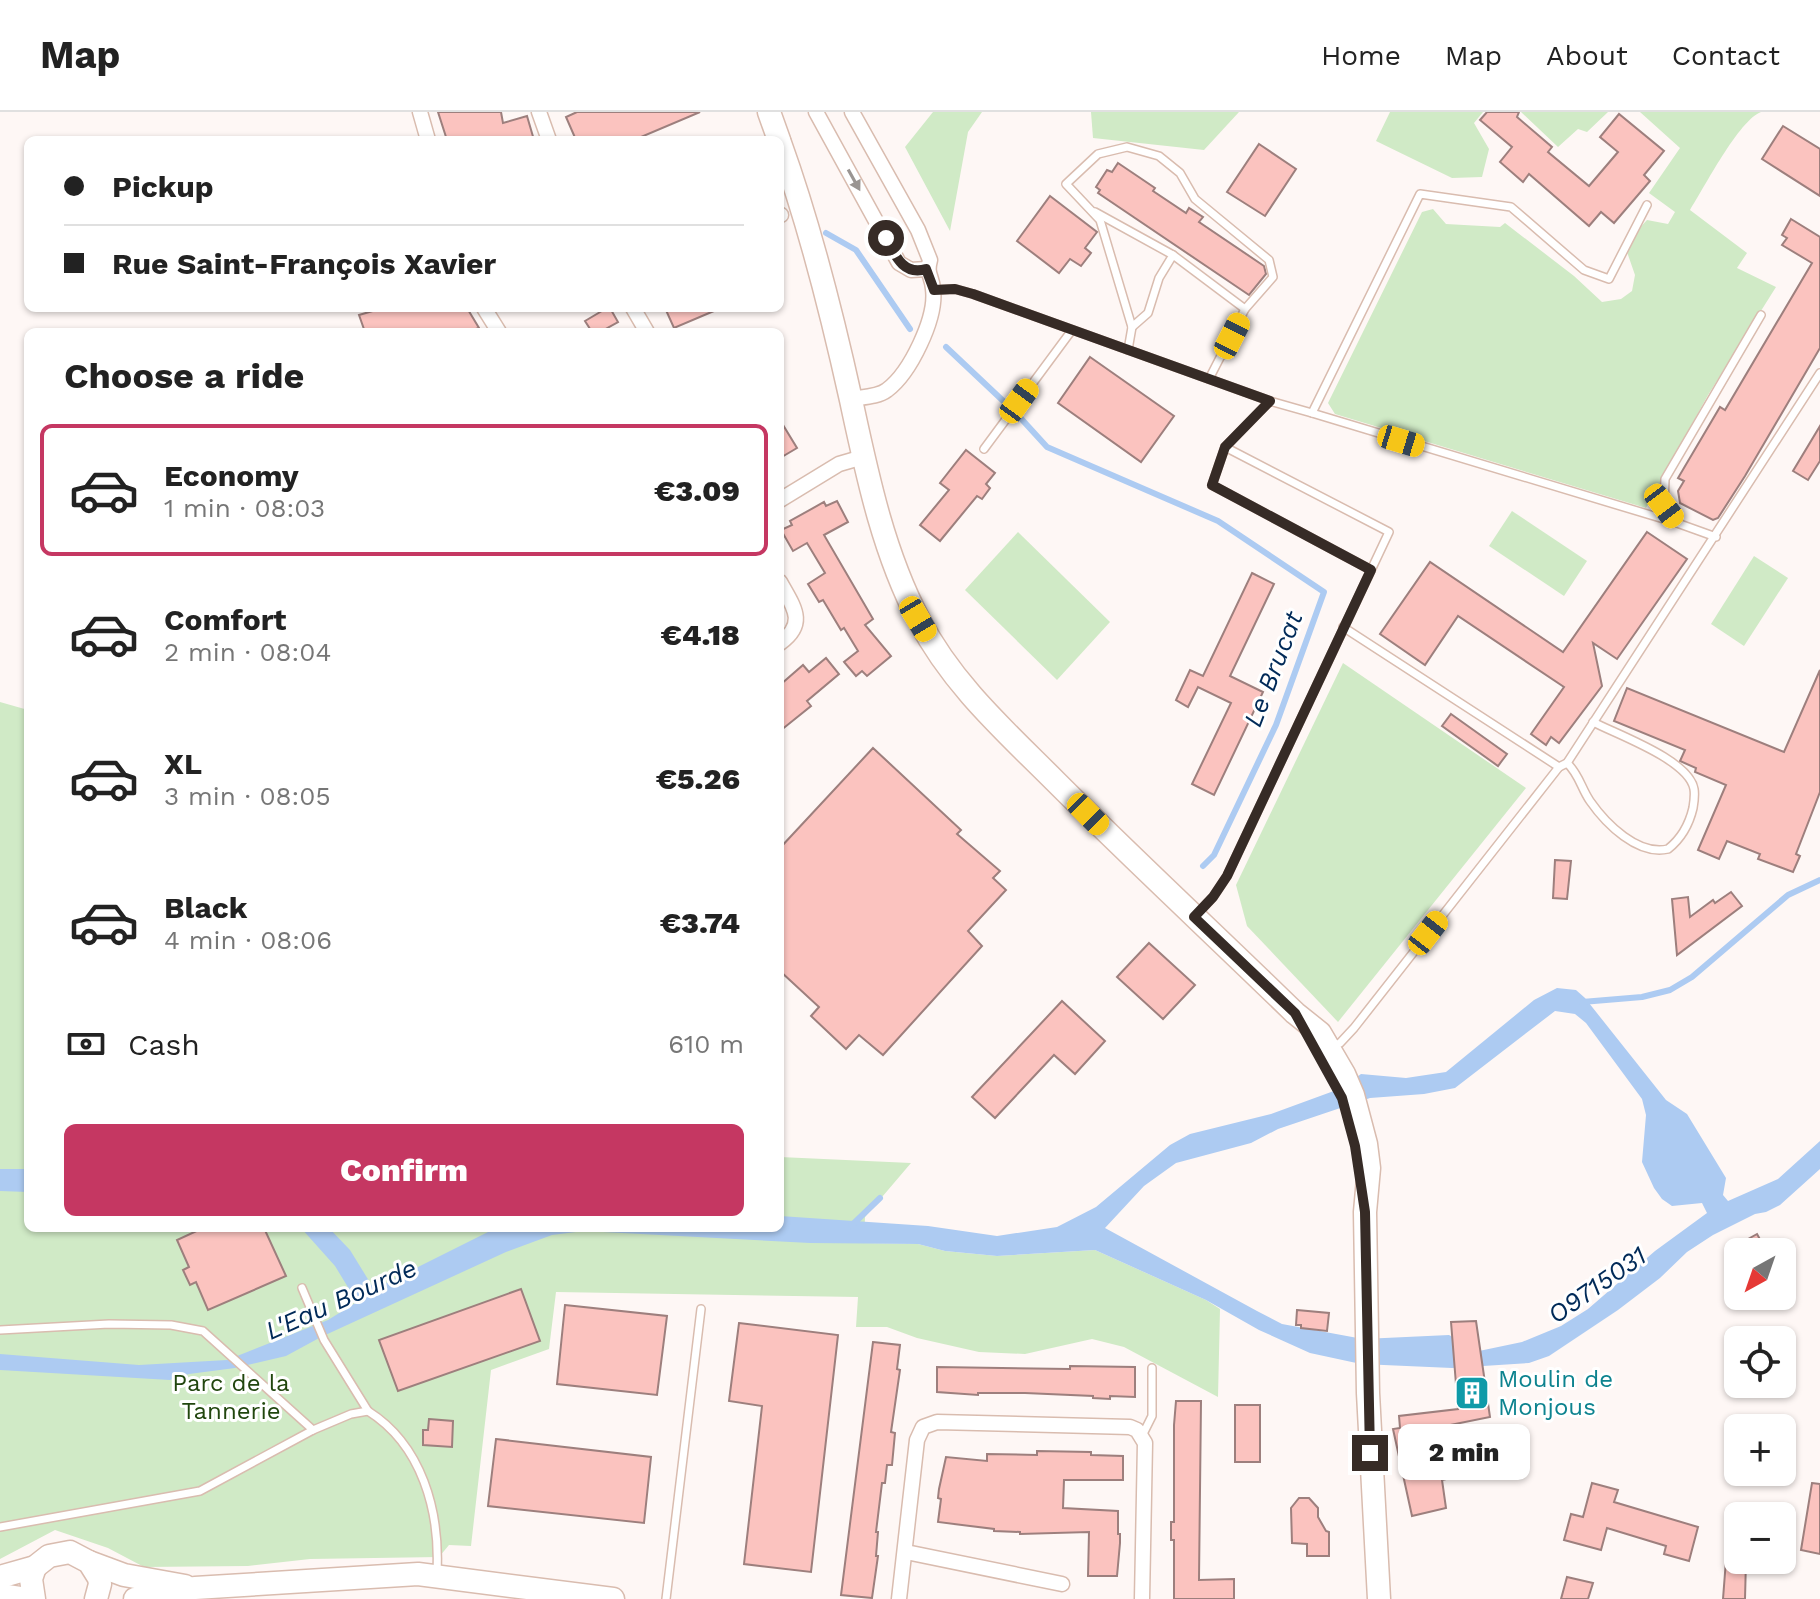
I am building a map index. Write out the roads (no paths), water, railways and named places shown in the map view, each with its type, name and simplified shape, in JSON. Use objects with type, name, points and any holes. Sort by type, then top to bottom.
[{"type":"street","points":[[420,112],[427,136]]},
{"type":"street","points":[[539,112],[548,136]]},
{"type":"street","points":[[769,112],[778,136]]},
{"type":"street","points":[[816,112],[899,263],[911,270],[926,269]]},
{"type":"street","points":[[851,399],[884,393],[897,381],[919,347],[929,320],[934,290],[926,269],[930,260],[918,230],[852,112]]},
{"type":"street","points":[[784,156],[827,301],[863,457],[893,559],[918,619],[941,657],[977,703],[1194,917],[1320,1033],[1330,1048],[1369,1168],[1365,1212],[1368,1393],[1379,1599]]},
{"type":"street","points":[[784,498],[839,464],[863,457]]},
{"type":"street","points":[[784,590],[796,613],[797,622],[784,639]]},
{"type":"street","points":[[1295,1013],[1338,1076]]},
{"type":"street","points":[[899,1599],[917,1440],[923,1427],[931,1423],[1130,1427],[1142,1436],[1146,1452],[1142,1599]]},
{"type":"street","points":[[0,1577],[35,1567],[59,1552],[81,1556],[124,1575],[195,1588]]},
{"type":"street","points":[[906,1552],[1062,1584]]},
{"type":"street","points":[[89,1562],[100,1584],[96,1599]]},
{"type":"street","points":[[34,1599],[31,1579],[35,1567]]},
{"type":"street","points":[[135,1599],[161,1597],[195,1588],[437,1574],[613,1599]]},
{"type":"street","points":[[0,1595],[27,1599]]},
{"type":"lane","points":[[1128,350],[1132,327],[1100,220],[1066,184],[1098,154],[1127,147],[1159,156],[1180,173],[1195,199],[1269,260],[1273,277],[1245,309],[1209,379]]},
{"type":"lane","points":[[1312,413],[1420,194],[1511,207],[1584,270],[1609,279],[1647,205]]},
{"type":"lane","points":[[1089,209],[1173,255],[1245,309]]},
{"type":"lane","points":[[1132,327],[1148,313],[1159,278],[1173,255]]},
{"type":"lane","points":[[934,290],[955,289],[973,294],[1270,401],[1716,537]]},
{"type":"lane","points":[[1677,523],[1664,506],[1665,479],[1761,315]]},
{"type":"lane","points":[[984,449],[1072,330]]},
{"type":"lane","points":[[1330,1048],[1340,1043],[1354,1028],[1559,767],[1567,763],[1820,373]]},
{"type":"lane","points":[[1270,401],[1225,447],[1212,485],[1371,570]]},
{"type":"lane","points":[[1194,917],[1227,876],[1389,532],[1225,447]]},
{"type":"lane","points":[[1343,627],[1559,767]]},
{"type":"lane","points":[[1567,763],[1603,816],[1637,845],[1649,850],[1668,849],[1685,831],[1694,801],[1690,779],[1670,761],[1593,722]]},
{"type":"lane","points":[[302,1288],[324,1340],[368,1411],[388,1424],[419,1469],[427,1490],[438,1544],[437,1574]]},
{"type":"lane","points":[[666,1599],[701,1309]]},
{"type":"lane","points":[[0,1330],[109,1324],[171,1325],[203,1331],[313,1430]]},
{"type":"lane","points":[[1142,1436],[1152,1416],[1152,1368]]},
{"type":"lane","points":[[0,1527],[200,1491],[313,1430],[351,1414],[368,1411]]},
{"type":"water","points":[[1557,988],[1576,990],[1666,1100],[1687,1114],[1726,1178],[1723,1195],[1728,1201],[1778,1179],[1820,1141],[1820,1169],[1780,1205],[1713,1235],[1687,1252],[1660,1278],[1618,1310],[1549,1356],[1529,1363],[1452,1368],[1361,1364],[1310,1353],[1259,1330],[1206,1300],[1095,1250],[997,1256],[945,1251],[918,1244],[810,1243],[603,1232],[784,1232],[784,1216],[928,1226],[997,1236],[1057,1227],[1096,1207],[1170,1145],[1190,1134],[1271,1114],[1342,1088],[1361,1074],[1406,1078],[1446,1072],[1534,1000]],"holes":[[[1555,1011],[1575,1014],[1586,1023],[1642,1099],[1646,1115],[1642,1162],[1654,1188],[1672,1206],[1702,1203],[1707,1213],[1655,1251],[1588,1309],[1561,1326],[1522,1342],[1479,1351],[1449,1335],[1363,1339],[1282,1324],[1105,1228],[1144,1186],[1176,1163],[1251,1143],[1278,1129],[1370,1098],[1455,1088]]]},
{"type":"water","points":[[0,1169],[24,1169],[24,1192],[0,1191]]},
{"type":"water","points":[[305,1232],[333,1232],[350,1250],[374,1289],[488,1232],[576,1232],[552,1235],[506,1252],[286,1356],[170,1380],[0,1370],[0,1354],[139,1365],[227,1360],[328,1320],[357,1302],[335,1266]]},
{"type":"waterway","name":"Le Brucat","points":[[826,233],[856,250],[910,329]]},
{"type":"waterway","name":"Le Brucat","points":[[946,347],[1047,447],[1218,521],[1324,592],[1276,725],[1214,855],[1203,866]]},
{"type":"waterway","name":"L'Eau Bourde","points":[[1582,1002],[1642,997],[1670,990],[1692,977],[1788,895],[1820,880]]},
{"type":"waterway","name":"Le Brucat","points":[[851,1226],[880,1198]]},
{"type":"place","name":"Moulin de Monjous","points":[[1472,1393]]},
{"type":"water label","name":"O9715031","points":[[1597,1285]]},
{"type":"park label","name":"Parc de la Tannerie","points":[[231,1397]]}]
